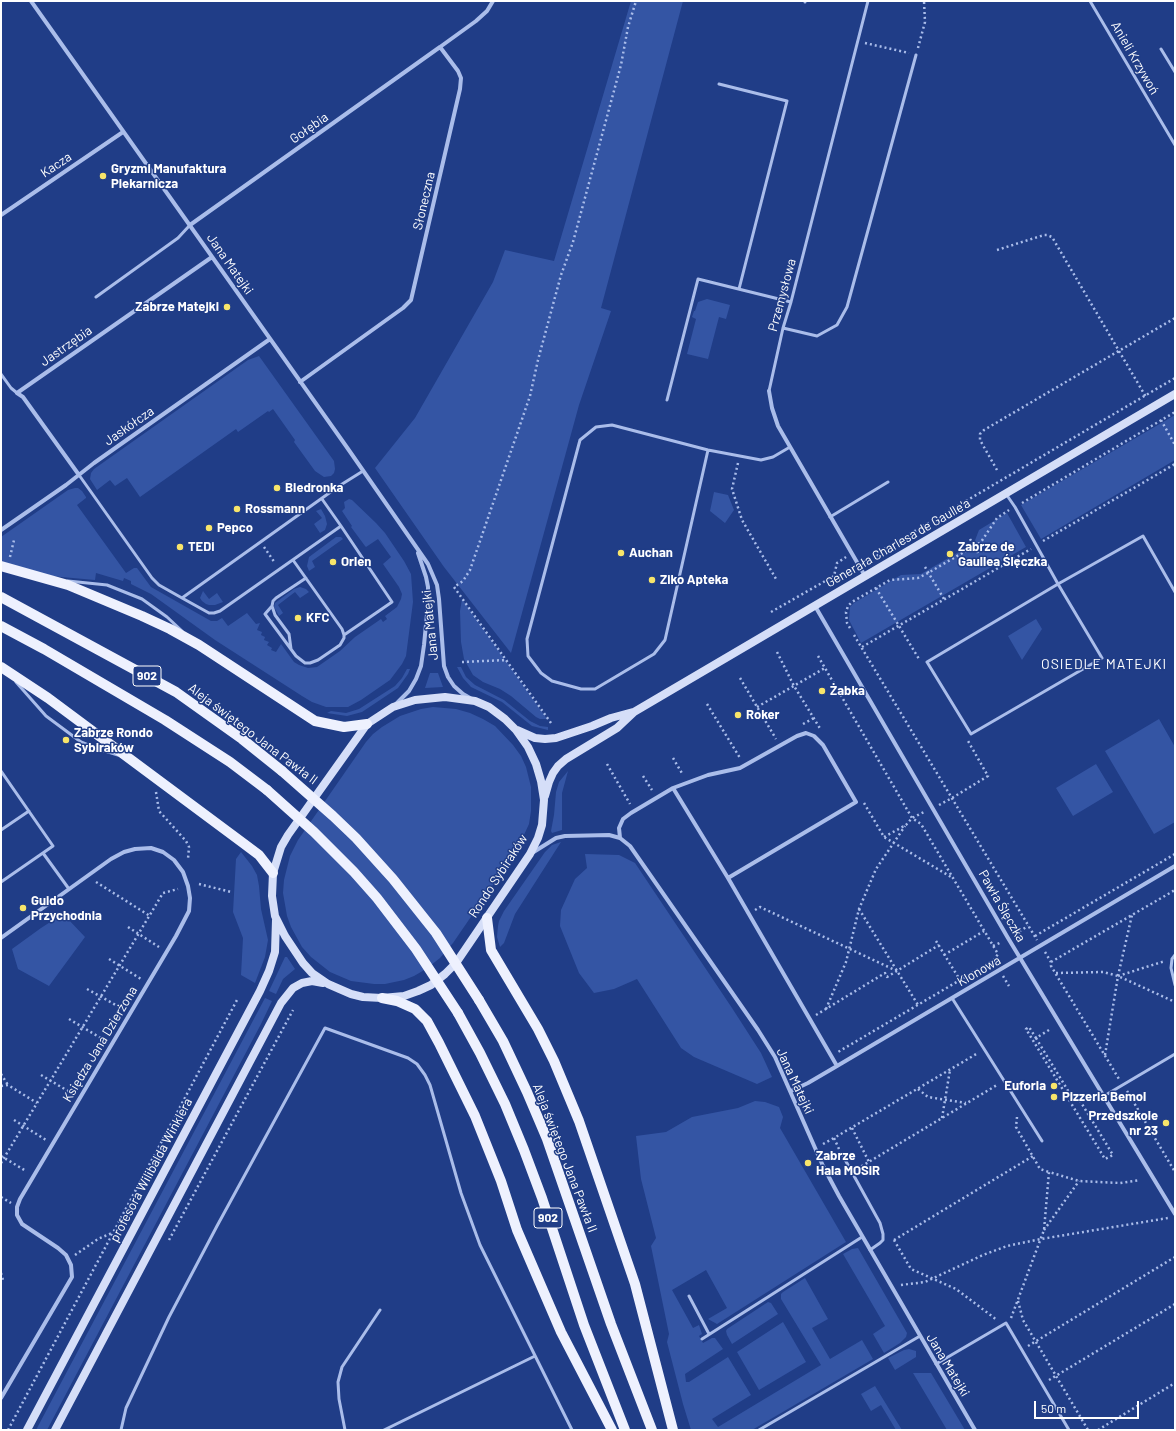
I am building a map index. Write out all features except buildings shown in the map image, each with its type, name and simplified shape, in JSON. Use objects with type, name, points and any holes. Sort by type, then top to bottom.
[{"type":"main road","name":"Generała Charlesa de Gaulle'a","points":[[544,800],[549,782],[558,766],[566,759],[617,728],[634,712],[1175,394]]},
{"type":"main road","points":[[1,566],[68,585],[142,616],[199,645],[315,721],[344,727],[367,724]]},
{"type":"main road","name":"Aleja świętego Jana Pawła II","points":[[1,597],[176,692],[242,739],[282,771],[356,838],[393,879],[436,933],[479,1000],[503,1041],[527,1092],[547,1140],[611,1324],[652,1430]]},
{"type":"main road","name":"902","points":[[1,626],[44,649],[165,720],[230,762],[267,790],[314,832],[354,872],[377,898],[416,949],[458,1013],[505,1104],[542,1198],[584,1325],[625,1430]]},
{"type":"main road","points":[[4,670],[48,698],[259,855],[273,873]]},
{"type":"main road","name":"Rondo Sybiraków","points":[[429,698],[459,698],[475,701],[490,707],[516,730],[528,747],[536,764],[544,800],[542,825],[538,838],[530,854],[456,963],[432,984],[404,996],[382,998],[363,997],[351,994],[328,984],[312,973],[303,963],[285,936],[275,916],[272,896],[273,873],[281,847],[367,724],[393,707],[415,700],[429,698]]},
{"type":"main road","name":"Generała Charlesa de Gaulle'a","points":[[516,730],[535,738],[556,738],[592,726],[610,718],[634,712]]},
{"type":"main road","name":"profesora Wilibalda Winklera","points":[[27,1430],[260,991],[276,952],[275,916]]},
{"type":"main road","points":[[486,918],[491,950],[538,1029],[554,1061],[579,1120],[635,1284],[672,1430]]},
{"type":"main road","points":[[55,1430],[282,1003],[293,988],[302,983],[312,981],[328,984]]},
{"type":"main road","points":[[382,998],[397,1001],[415,1009],[427,1021],[439,1042],[475,1116],[501,1181],[520,1237],[561,1332],[612,1430]]},
{"type":"street","name":"Jana Matejki","points":[[31,1],[428,564],[436,584],[439,599],[444,666],[448,677],[454,686],[463,694],[475,701]]},
{"type":"street","points":[[440,47],[476,21],[487,11],[493,1]]},
{"type":"street","name":"Gołębia","points":[[190,225],[440,47]]},
{"type":"street","name":"Słoneczna","points":[[300,382],[403,308],[410,300],[460,89],[461,78],[458,71],[440,47]]},
{"type":"street","name":"Kacza","points":[[1,215],[123,132]]},
{"type":"street","name":"Jastrzębia","points":[[17,393],[212,257]]},
{"type":"street","name":"Jaskółcza","points":[[1,530],[270,339]]},
{"type":"street","name":"Przemysłowa","points":[[769,391],[772,408],[778,426],[865,577]]},
{"type":"street","points":[[17,393],[23,397],[79,475]]},
{"type":"street","name":"Jana Matejki","points":[[393,707],[409,690],[416,679],[421,666],[424,645],[428,587],[423,565],[412,540]]},
{"type":"street","name":"Pawła Ślęczka","points":[[816,606],[1020,958],[1175,1214]]},
{"type":"street","points":[[530,854],[556,838],[565,836],[609,835],[620,838],[619,828],[624,819],[673,788],[708,775],[740,768],[797,736],[806,733],[814,736],[823,745],[856,802],[728,878]]},
{"type":"street","points":[[673,788],[728,878],[837,1066]]},
{"type":"street","name":"Jana Matejki","points":[[620,838],[633,850],[758,1030],[775,1057],[823,1166],[862,1237],[975,1430]]},
{"type":"street","name":"Księdza Jana Dzierżona","points":[[1,938],[111,859],[124,852],[135,849],[151,848],[163,852],[174,860],[183,872],[188,886],[190,898],[189,910],[112,1045],[20,1199],[17,1207],[17,1215],[22,1224],[58,1248],[66,1255],[68,1259]]},
{"type":"street","name":"Klonowa","points":[[791,1091],[808,1083],[1175,866]]},
{"type":"street","points":[[1,1398],[72,1277],[71,1265],[68,1259]]},
{"type":"lane","name":"Przemysłowa","points":[[769,391],[783,328],[791,302],[868,1]]},
{"type":"lane","name":"Anieli Krzywoń","points":[[1092,2],[1175,146]]},
{"type":"lane","points":[[1161,49],[1175,72]]},
{"type":"lane","points":[[783,328],[817,336],[837,325],[847,307],[916,55]]},
{"type":"lane","points":[[719,84],[787,101],[739,289]]},
{"type":"lane","points":[[96,297],[178,238],[190,225]]},
{"type":"lane","points":[[667,400],[698,278],[791,302]]},
{"type":"lane","points":[[1,374],[11,388],[17,393]]},
{"type":"lane","points":[[708,450],[665,640],[654,654],[595,689],[581,689],[552,681],[541,673],[528,656],[527,639],[580,440],[596,427],[612,425],[708,450],[761,460],[773,457],[790,447]]},
{"type":"lane","points":[[182,598],[363,471]]},
{"type":"lane","points":[[79,475],[152,578],[159,585],[208,613],[220,611],[341,526]]},
{"type":"lane","points":[[830,517],[888,482]]},
{"type":"lane","points":[[1006,494],[1015,507],[1058,584],[1102,658],[971,734],[927,662],[1058,584],[1143,536],[1175,592]]},
{"type":"lane","points":[[306,578],[276,598],[273,601],[272,606],[265,614],[300,660],[305,663],[318,660],[340,645],[344,635],[392,602],[322,499]]},
{"type":"lane","points":[[293,560],[342,629],[344,635]]},
{"type":"lane","points":[[49,579],[107,585],[142,599],[199,645]]},
{"type":"lane","points":[[272,606],[275,615],[289,634],[292,650]]},
{"type":"lane","points":[[4,670],[46,716],[81,742],[98,750],[131,759]]},
{"type":"lane","points":[[1,771],[3,777],[54,846],[1,882]]},
{"type":"lane","points":[[1,830],[29,811]]},
{"type":"lane","points":[[43,853],[69,889]]},
{"type":"lane","points":[[1175,955],[1172,959],[1171,968],[1175,985]]},
{"type":"lane","points":[[952,998],[1042,1141]]},
{"type":"lane","points":[[121,1430],[126,1408],[169,1317],[325,1028],[408,1058],[417,1064],[425,1074],[430,1085],[461,1193],[480,1245],[572,1430]]},
{"type":"lane","points":[[1104,1096],[1175,1054]]},
{"type":"lane","points":[[842,1156],[880,1223],[883,1240],[870,1250]]},
{"type":"lane","points":[[702,1339],[862,1237]]},
{"type":"lane","points":[[689,1296],[709,1334]]},
{"type":"lane","points":[[345,1430],[339,1399],[338,1382],[342,1366],[380,1310]]},
{"type":"lane","points":[[936,1364],[1006,1323],[1069,1430]]},
{"type":"lane","points":[[759,1430],[920,1336]]},
{"type":"lane","points":[[384,1430],[535,1356]]},
{"type":"path","points":[[551,723],[454,586],[464,581],[470,570],[530,396],[561,275],[573,242],[621,65],[628,27],[636,1]]},
{"type":"path","points":[[858,41],[916,55],[925,22],[924,1]]},
{"type":"path","points":[[997,250],[1044,235],[1052,237],[1175,445]]},
{"type":"path","points":[[997,470],[980,440],[980,434],[984,430],[1175,318]]},
{"type":"path","points":[[877,557],[881,551],[1175,378]]},
{"type":"path","points":[[850,628],[846,618],[846,612],[848,606],[852,602],[890,580],[918,578],[974,546],[984,538],[997,518],[1175,412]]},
{"type":"path","points":[[740,456],[732,489],[742,520],[776,579]]},
{"type":"path","points":[[862,647],[1175,464]]},
{"type":"path","points":[[970,539],[978,553]]},
{"type":"path","points":[[10,558],[14,540]]},
{"type":"path","points":[[1031,548],[1034,554]]},
{"type":"path","points":[[771,612],[834,576],[837,563],[852,554]]},
{"type":"path","points":[[925,567],[944,599]]},
{"type":"path","points":[[876,588],[920,660]]},
{"type":"path","points":[[854,635],[1051,962],[1051,966],[1175,1172]]},
{"type":"path","points":[[776,652],[821,731]]},
{"type":"path","points":[[818,656],[912,818],[921,824],[998,954],[994,960],[831,1056]]},
{"type":"path","points":[[462,662],[507,660]]},
{"type":"path","points":[[757,707],[824,668]]},
{"type":"path","points":[[740,678],[777,740]]},
{"type":"path","points":[[707,704],[742,760]]},
{"type":"path","points":[[826,1009],[846,962],[859,909],[876,869],[893,842],[912,818],[952,798],[988,776],[964,735]]},
{"type":"path","points":[[673,758],[683,776]]},
{"type":"path","points":[[607,764],[631,805]]},
{"type":"path","points":[[643,776],[654,792]]},
{"type":"path","points":[[156,791],[157,806],[159,811],[186,841],[189,847],[188,859]]},
{"type":"path","points":[[860,796],[884,837],[952,877]]},
{"type":"path","points":[[884,837],[906,825]]},
{"type":"path","points":[[1035,936],[1175,854]]},
{"type":"path","points":[[96,882],[150,916]]},
{"type":"path","points":[[199,884],[231,892]]},
{"type":"path","points":[[1,1163],[3,1157],[163,893],[178,889]]},
{"type":"path","points":[[1051,962],[1175,890]]},
{"type":"path","points":[[751,912],[760,907],[897,971]]},
{"type":"path","points":[[859,909],[918,1005]]},
{"type":"path","points":[[1105,1055],[1118,976],[1132,915]]},
{"type":"path","points":[[128,927],[166,952]]},
{"type":"path","points":[[944,955],[984,931]]},
{"type":"path","points":[[936,941],[960,980]]},
{"type":"path","points":[[813,1017],[885,973],[887,977],[939,945]]},
{"type":"path","points":[[109,959],[148,983]]},
{"type":"path","points":[[1118,976],[1172,959]]},
{"type":"path","points":[[1056,973],[1103,972],[1118,976],[1175,1002]]},
{"type":"path","points":[[87,989],[130,1014]]},
{"type":"path","points":[[8,1430],[237,1000]]},
{"type":"path","points":[[169,1241],[293,1010]]},
{"type":"path","points":[[69,1019],[112,1045]]},
{"type":"path","points":[[1030,1027],[1035,1036],[1070,1094],[1079,1099],[1113,1155],[1105,1159],[1026,1030],[1030,1027]]},
{"type":"path","points":[[1035,1036],[1049,1030]]},
{"type":"path","points":[[822,1145],[979,1053],[975,1047]]},
{"type":"path","points":[[942,1118],[950,1070]]},
{"type":"path","points":[[1,1074],[8,1085],[37,1103]]},
{"type":"path","points":[[41,1075],[80,1098]]},
{"type":"path","points":[[852,1172],[997,1085],[994,1079]]},
{"type":"path","points":[[1,1086],[8,1085]]},
{"type":"path","points":[[918,1089],[928,1097],[966,1103]]},
{"type":"path","points":[[1079,1099],[1088,1094]]},
{"type":"path","points":[[1013,1111],[1017,1118],[1016,1127],[1040,1169],[1078,1181],[1120,1183],[1140,1180]]},
{"type":"path","points":[[14,1120],[53,1144]]},
{"type":"path","points":[[852,1128],[869,1162]]},
{"type":"path","points":[[834,1138],[842,1156]]},
{"type":"path","points":[[888,1243],[1032,1156]]},
{"type":"path","points":[[3,1157],[34,1176]]},
{"type":"path","points":[[894,1240],[911,1269],[956,1289],[998,1320],[1006,1323],[1012,1316],[1044,1230],[1049,1172]]},
{"type":"path","points":[[1044,1230],[1078,1181]]},
{"type":"path","points":[[901,1285],[925,1282],[983,1255],[1007,1246],[1169,1218]]},
{"type":"path","points":[[68,1259],[98,1239],[113,1233]]},
{"type":"path","points":[[1021,1350],[1175,1257]]},
{"type":"path","points":[[1,1273],[3,1280]]},
{"type":"path","points":[[1018,1300],[1023,1320],[1088,1430]]},
{"type":"path","points":[[1042,1384],[1175,1304]]},
{"type":"path","points":[[1097,1430],[1175,1383]]},
{"type":"shaded area","points":[[631,1],[683,1],[601,308],[611,311],[579,405],[511,653],[444,567],[375,468],[415,418],[493,282],[505,250],[554,261]]},
{"type":"shaded area","points":[[707,299],[730,305],[726,319],[719,317],[708,359],[687,354],[696,319],[692,317],[694,311],[698,302]]},
{"type":"shaded area","points":[[259,356],[334,461],[335,469],[331,476],[324,477],[315,471],[273,409],[238,432],[236,429],[140,497],[127,478],[115,486],[110,480],[97,490],[90,479],[91,473],[94,469],[248,360]]},
{"type":"shaded area","points":[[1175,415],[1175,460],[1041,539],[1021,505]]},
{"type":"shaded area","points":[[75,488],[82,491],[86,497],[77,505],[126,573],[134,568],[137,568],[151,587],[211,621],[217,621],[222,618],[228,626],[247,613],[256,624],[260,623],[257,630],[262,632],[261,635],[265,637],[264,640],[269,642],[267,645],[272,648],[271,650],[276,652],[281,644],[294,662],[308,668],[317,667],[381,619],[383,622],[387,619],[385,616],[397,607],[401,599],[402,594],[399,587],[383,564],[391,557],[378,539],[366,547],[351,527],[352,526],[342,511],[345,508],[344,502],[349,499],[352,500],[385,533],[411,574],[413,602],[406,656],[402,664],[390,680],[361,700],[348,707],[326,707],[312,702],[302,696],[215,640],[151,594],[131,584],[131,581],[124,578],[123,581],[96,573],[95,580],[50,576],[1,563],[1,537],[68,490]]},
{"type":"shaded area","points":[[714,492],[728,495],[734,510],[725,523],[710,511]]},
{"type":"shaded area","points":[[321,509],[327,524],[325,530],[320,533],[314,524],[322,518],[316,511]]},
{"type":"shaded area","points":[[1007,513],[1026,547],[861,643],[849,620],[850,607],[854,603],[901,575],[921,574],[974,543],[979,530]]},
{"type":"shaded area","points":[[336,537],[341,537],[343,539],[312,561],[315,567],[309,571],[307,566],[309,557]]},
{"type":"shaded area","points":[[300,587],[309,592],[300,598],[295,592],[278,605],[283,613],[279,616],[274,607],[275,603],[294,589]]},
{"type":"shaded area","points":[[203,591],[209,599],[217,593],[223,602],[215,605],[206,604],[200,598]]},
{"type":"shaded area","points":[[462,599],[547,719],[540,719],[536,717],[511,696],[500,689],[483,682],[473,675],[464,659],[461,642],[460,611]]},
{"type":"shaded area","points":[[1036,619],[1042,629],[1022,660],[1008,636]]},
{"type":"shaded area","points":[[457,667],[461,667],[466,677],[475,685],[504,700],[530,721],[540,726],[548,727],[548,730],[532,726],[502,702],[471,687],[463,678]]},
{"type":"shaded area","points":[[407,669],[410,669],[408,674],[398,688],[362,712],[347,716],[327,713],[331,711],[346,713],[359,709],[395,686]]},
{"type":"shaded area","points":[[430,673],[438,673],[443,687],[425,688]]},
{"type":"shaded area","points":[[433,707],[456,709],[483,719],[495,726],[513,745],[521,756],[526,767],[531,787],[531,811],[529,824],[518,848],[453,943],[440,958],[426,969],[404,980],[385,984],[351,981],[330,972],[311,957],[302,947],[291,927],[287,916],[283,893],[284,880],[290,856],[298,840],[373,734],[400,716],[421,709]]},
{"type":"shaded area","points":[[1159,719],[1175,747],[1175,822],[1154,834],[1105,751]]},
{"type":"shaded area","points":[[1096,764],[1113,792],[1073,816],[1056,788]]},
{"type":"shaded area","points":[[568,771],[562,793],[562,830],[552,833],[556,792],[559,782]]},
{"type":"shaded area","points":[[561,842],[515,914],[504,943],[500,947],[497,937],[498,926],[504,911],[545,852],[552,845]]},
{"type":"shaded area","points":[[241,852],[257,875],[261,909],[268,940],[265,957],[255,983],[241,975],[243,938],[233,912],[236,859]]},
{"type":"shaded area","points":[[585,854],[619,855],[635,863],[761,1053],[772,1077],[757,1084],[694,1057],[681,1048],[637,979],[614,989],[594,993],[579,973],[560,926],[561,910],[575,879],[587,868]]},
{"type":"shaded area","points":[[67,918],[85,937],[49,986],[18,969],[12,949],[55,919]]},
{"type":"shaded area","points":[[285,957],[287,957],[295,969],[283,979],[276,994],[269,991]]},
{"type":"shaded area","points":[[265,998],[272,1001],[261,1024],[47,1430],[36,1430]]},
{"type":"shaded area","points":[[755,1101],[765,1102],[779,1107],[783,1117],[780,1128],[846,1242],[717,1324],[708,1319],[727,1308],[706,1270],[672,1290],[693,1328],[699,1325],[702,1334],[699,1336],[703,1343],[715,1338],[723,1349],[685,1374],[686,1382],[689,1382],[728,1357],[751,1395],[712,1419],[718,1427],[821,1365],[781,1299],[781,1294],[783,1292],[805,1278],[828,1319],[812,1328],[830,1359],[862,1340],[873,1359],[752,1430],[691,1430],[667,1342],[669,1334],[651,1246],[656,1238],[641,1179],[636,1136],[666,1132],[692,1117],[738,1108]]},
{"type":"shaded area","points":[[858,1248],[907,1333],[906,1337],[900,1343],[884,1353],[873,1334],[885,1326],[843,1254],[852,1249]]},
{"type":"shaded area","points":[[768,1302],[771,1303],[778,1314],[732,1344],[727,1335],[727,1329]]},
{"type":"shaded area","points":[[783,1322],[806,1362],[759,1390],[737,1352]]},
{"type":"shaded area","points":[[909,1349],[916,1351],[916,1357],[895,1370],[888,1358]]},
{"type":"shaded area","points":[[913,1373],[931,1373],[965,1430],[947,1430]]},
{"type":"shaded area","points":[[875,1386],[902,1430],[896,1430],[881,1405],[871,1411],[861,1394]]},
{"type":"place","name":"Gryzmi Manufaktura Piekarnicza","points":[[103,176]]},
{"type":"place","name":"Zabrze Matejki","points":[[227,307]]},
{"type":"place","name":"Biedronka","points":[[277,488]]},
{"type":"place","name":"Rossmann","points":[[237,509]]},
{"type":"place","name":"Pepco","points":[[209,528]]},
{"type":"place","name":"TEDi","points":[[180,547]]},
{"type":"place","name":"Auchan","points":[[621,553]]},
{"type":"place","name":"Zabrze de Gaullea Ślęczka","points":[[950,554]]},
{"type":"place","name":"Orlen","points":[[333,562]]},
{"type":"place","name":"Ziko Apteka","points":[[652,580]]},
{"type":"place","name":"KFC","points":[[298,618]]},
{"type":"place","name":"Żabka","points":[[822,691]]},
{"type":"place","name":"Roker","points":[[738,715]]},
{"type":"place","name":"Zabrze Rondo Sybiraków","points":[[66,740]]},
{"type":"place","name":"Guido Przychodnia","points":[[23,908]]},
{"type":"place","name":"Euforia","points":[[1054,1086]]},
{"type":"place","name":"Pizzeria Bemol","points":[[1054,1097]]},
{"type":"place","name":"Przedszkole nr 23","points":[[1166,1123]]},
{"type":"place","name":"Zabrze Hala MOSiR","points":[[808,1163]]},
{"type":"district","name":"OSIEDLE MATEJKI","points":[[1104,664]]}]
